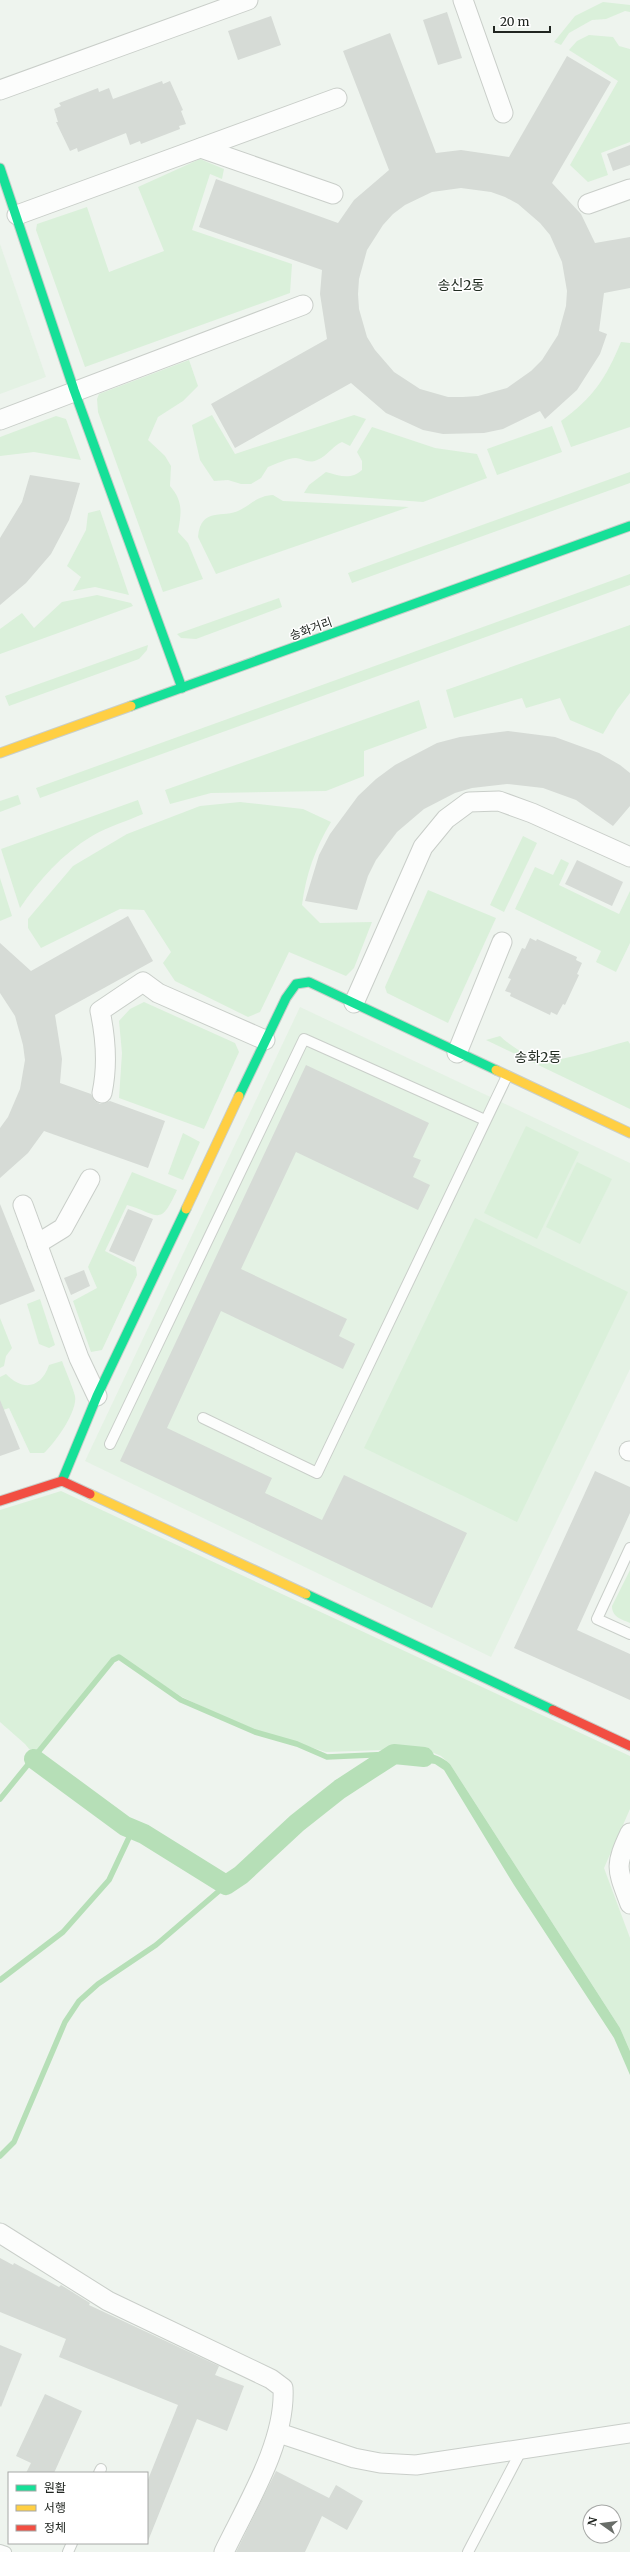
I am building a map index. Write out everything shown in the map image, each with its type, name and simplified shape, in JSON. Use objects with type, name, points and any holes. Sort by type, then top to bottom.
[{"type":"street","points":[[0,90],[248,0]]},
{"type":"street","points":[[463,0],[503,113]]},
{"type":"street","points":[[17,215],[337,98]]},
{"type":"street","points":[[201,148],[333,194]]},
{"type":"street","points":[[0,168],[17,215],[74,390],[182,688]]},
{"type":"street","points":[[588,204],[630,189]]},
{"type":"street","points":[[0,420],[55,400],[74,390],[303,305]]},
{"type":"street","name":"송화거리","points":[[0,753],[630,526]]},
{"type":"street","points":[[354,1003],[423,847],[446,819],[469,802],[499,801],[532,813],[630,857]]},
{"type":"street","points":[[458,1053],[502,942]]},
{"type":"street","points":[[102,1093],[106,1072],[106,1037],[100,1011],[143,982],[158,993],[266,1040]]},
{"type":"street","points":[[62,1481],[97,1396],[286,998],[296,984],[309,982],[630,1133]]},
{"type":"street","points":[[37,1244],[63,1228],[90,1179]]},
{"type":"street","points":[[23,1205],[79,1358],[97,1396]]},
{"type":"street","points":[[0,1501],[62,1481],[164,1527],[630,1746]]},
{"type":"street","points":[[630,1833],[618,1864],[619,1874],[630,1904]]},
{"type":"street","points":[[0,2233],[119,2307],[271,2379],[282,2388],[284,2408],[279,2433],[224,2552]]},
{"type":"street","points":[[279,2433],[354,2458],[380,2463],[416,2465],[630,2433]]},
{"type":"lane","points":[[110,1444],[304,1039],[485,1120]]},
{"type":"lane","points":[[203,1418],[317,1473],[507,1076]]},
{"type":"lane","points":[[630,1548],[597,1619],[630,1634]]},
{"type":"lane","points":[[468,2552],[522,2449]]},
{"type":"lane","points":[[0,2550],[6,2552]]},
{"type":"shaded area","points":[[603,2],[630,5],[630,12],[625,11],[606,19],[592,20],[569,33],[561,45],[554,42],[575,16]]},
{"type":"shaded area","points":[[589,35],[613,37],[619,46],[630,49],[630,142],[601,153],[608,175],[588,182],[570,165],[618,81],[569,50],[577,41]]},
{"type":"shaded area","points":[[200,159],[224,169],[222,179],[210,174],[192,230],[292,264],[290,293],[85,367],[36,230],[37,224],[87,207],[109,272],[164,251],[138,187]]},
{"type":"shaded area","points":[[0,244],[46,377],[0,394]]},
{"type":"shaded area","points":[[621,342],[630,343],[630,427],[571,447],[561,421],[582,404],[604,377]]},
{"type":"shaded area","points":[[189,360],[198,386],[183,401],[158,417],[148,440],[165,456],[171,466],[170,486],[178,497],[180,508],[178,532],[188,543],[203,579],[163,592],[98,412],[97,399],[99,394]]},
{"type":"shaded area","points":[[212,415],[235,454],[354,415],[366,419],[350,446],[342,442],[324,456],[314,461],[296,458],[286,460],[268,467],[261,478],[251,484],[241,484],[228,480],[214,481],[200,460],[192,425]]},
{"type":"shaded area","points":[[56,416],[66,419],[81,460],[34,452],[0,456],[0,437]]},
{"type":"shaded area","points":[[552,426],[562,452],[497,475],[487,449]]},
{"type":"shaded area","points":[[372,427],[435,448],[477,454],[487,478],[423,502],[304,493],[309,485],[326,472],[341,476],[349,476],[362,470],[362,461],[357,452]]},
{"type":"shaded area","points":[[630,472],[630,483],[352,583],[348,573]]},
{"type":"shaded area","points":[[273,495],[283,501],[409,507],[216,574],[198,537],[203,521],[214,515],[240,510],[263,497]]},
{"type":"shaded area","points":[[100,510],[129,595],[95,587],[73,591],[81,577],[67,566],[86,530],[88,513]]},
{"type":"shaded area","points":[[630,574],[630,585],[40,798],[36,788]]},
{"type":"shaded area","points":[[97,595],[131,603],[133,606],[0,654],[0,629],[22,613],[34,628],[62,602]]},
{"type":"shaded area","points":[[279,598],[282,607],[196,639],[181,638],[177,634]]},
{"type":"shaded area","points":[[630,625],[630,693],[617,710],[603,734],[570,720],[560,698],[526,708],[522,698],[454,718],[446,690]]},
{"type":"shaded area","points":[[148,645],[147,650],[139,659],[9,706],[5,696]]},
{"type":"shaded area","points":[[419,700],[427,728],[364,751],[364,776],[326,791],[211,793],[170,804],[165,790]]},
{"type":"shaded area","points":[[18,795],[21,804],[0,812],[0,801]]},
{"type":"shaded area","points":[[138,800],[143,814],[98,833],[81,843],[52,868],[35,887],[20,908],[1,849]]},
{"type":"shaded area","points":[[240,802],[303,809],[331,822],[320,842],[312,862],[302,905],[320,923],[372,922],[354,968],[346,976],[289,952],[260,1012],[248,1017],[175,981],[163,963],[171,952],[144,910],[120,909],[41,948],[28,928],[28,919],[73,866],[127,834],[200,806]]},
{"type":"shaded area","points":[[523,836],[537,843],[504,912],[490,905]]},
{"type":"shaded area","points":[[561,859],[569,863],[559,885],[619,914],[630,891],[630,943],[616,972],[596,962],[601,951],[515,909],[535,867],[553,875]]},
{"type":"shaded area","points":[[0,878],[12,916],[0,921]]},
{"type":"shaded area","points":[[428,890],[496,918],[448,1023],[387,993],[385,987]]},
{"type":"shaded area","points":[[144,1002],[235,1043],[239,1052],[204,1129],[119,1098],[122,1053],[119,1021],[130,1009]]},
{"type":"shaded area","points":[[300,1007],[630,1163],[630,1369],[491,1657],[85,1461]]},
{"type":"shaded area","points":[[500,1036],[520,1051],[532,1058],[542,1061],[562,1059],[628,1041],[630,1044],[630,1109],[486,1040]]},
{"type":"shaded area","points":[[526,1126],[579,1152],[537,1239],[484,1213]]},
{"type":"shaded area","points":[[183,1133],[200,1142],[183,1180],[168,1174]]},
{"type":"shaded area","points":[[577,1162],[612,1179],[580,1244],[546,1227]]},
{"type":"shaded area","points":[[132,1172],[177,1190],[167,1209],[162,1214],[153,1214],[127,1205],[105,1251],[136,1267],[137,1275],[102,1350],[91,1352],[73,1301],[97,1288],[88,1267]]},
{"type":"shaded area","points":[[475,1218],[628,1292],[517,1522],[364,1448]]},
{"type":"shaded area","points":[[40,1299],[55,1345],[49,1348],[39,1344],[27,1304]]},
{"type":"shaded area","points":[[0,1318],[12,1348],[6,1356],[4,1366],[0,1368]]},
{"type":"shaded area","points":[[62,1361],[75,1396],[73,1410],[59,1435],[44,1453],[30,1453],[9,1408],[0,1411],[0,1377],[6,1374],[18,1383],[30,1385],[41,1379],[46,1373],[49,1365]]},
{"type":"shaded area","points":[[61,1491],[630,1756],[630,1809],[604,1868],[630,1938],[630,2051],[620,2028],[450,1764],[441,1756],[434,1753],[384,1750],[326,1752],[256,1730],[216,1713],[182,1697],[118,1655],[112,1658],[34,1755],[25,1744],[0,1722],[0,1510]]},
{"type":"shaded area","points":[[630,1570],[630,1623],[615,1615],[612,1610],[612,1606]]},
{"type":"shaded area","points":[[396,1751],[432,1754],[444,1759],[450,1764],[620,2028],[630,2051],[630,2075],[614,2038],[514,1885],[444,1770],[435,1764],[397,1758]]},
{"type":"building","points":[[447,12],[462,58],[438,65],[423,20]]},
{"type":"building","points":[[271,16],[281,45],[238,60],[228,31]]},
{"type":"building","points":[[390,33],[436,153],[461,150],[509,157],[567,56],[611,82],[552,183],[581,214],[595,243],[630,237],[630,288],[604,293],[599,331],[607,334],[600,354],[577,390],[545,419],[540,411],[503,429],[484,433],[443,434],[423,430],[386,413],[351,383],[235,448],[211,404],[327,339],[320,294],[322,270],[199,227],[216,179],[338,223],[354,200],[389,170],[343,51]],"holes":[[[461,188],[491,192],[518,204],[540,223],[550,235],[562,262],[567,291],[566,306],[558,335],[542,360],[531,371],[507,388],[478,396],[448,397],[420,389],[394,372],[375,350],[367,337],[359,309],[359,279],[367,250],[383,225],[393,214],[405,205],[432,192]]]},
{"type":"building","points":[[162,81],[163,84],[170,81],[183,110],[181,111],[186,124],[179,126],[180,129],[141,144],[140,141],[130,145],[126,133],[78,152],[77,148],[70,151],[56,122],[58,122],[54,109],[61,106],[59,103],[98,88],[99,92],[109,88],[113,99]]},
{"type":"building","points":[[630,145],[630,165],[613,171],[607,154]]},
{"type":"building","points":[[30,475],[80,483],[69,520],[51,554],[26,583],[0,605],[0,538],[22,502]]},
{"type":"building","points":[[508,731],[555,737],[599,753],[620,765],[630,773],[630,806],[613,826],[576,800],[543,788],[507,784],[472,788],[455,793],[424,809],[397,832],[376,860],[368,876],[357,910],[305,901],[319,855],[330,834],[358,796],[376,779],[395,765],[437,743],[460,737]]},
{"type":"building","points":[[577,860],[623,882],[612,906],[565,884]]},
{"type":"building","points":[[128,916],[153,961],[55,1015],[62,1059],[60,1083],[91,1094],[95,1101],[100,1104],[110,1101],[165,1121],[148,1168],[44,1131],[28,1153],[0,1178],[0,1128],[8,1117],[20,1089],[25,1060],[23,1045],[15,1016],[0,993],[0,943],[31,971]]},
{"type":"building","points":[[530,938],[536,941],[537,939],[577,957],[576,960],[582,963],[577,974],[579,975],[565,1005],[563,1004],[557,1015],[551,1012],[550,1015],[510,996],[511,993],[505,991],[511,979],[508,978],[522,948],[525,949]]},
{"type":"building","points":[[306,1065],[429,1123],[413,1157],[421,1160],[413,1177],[430,1185],[418,1210],[296,1152],[241,1269],[347,1319],[339,1336],[355,1344],[343,1369],[221,1311],[167,1428],[272,1478],[265,1493],[322,1520],[344,1475],[467,1533],[432,1608],[120,1461]]},
{"type":"building","points":[[0,1204],[35,1291],[0,1305]]},
{"type":"building","points":[[128,1209],[153,1219],[134,1262],[109,1251]]},
{"type":"building","points":[[84,1270],[90,1286],[71,1295],[64,1278]]},
{"type":"building","points":[[0,1400],[20,1449],[0,1456]]},
{"type":"building","points":[[595,1471],[630,1487],[630,1513],[577,1630],[630,1654],[630,1700],[514,1648]]},
{"type":"building","points":[[0,2258],[13,2265],[14,2263],[59,2287],[61,2285],[90,2303],[89,2305],[219,2366],[215,2375],[244,2386],[227,2431],[197,2419],[148,2541],[148,2480],[178,2405],[59,2357],[66,2339],[0,2312]]},
{"type":"building","points":[[0,2345],[22,2354],[1,2407],[0,2406]]},
{"type":"building","points":[[45,2394],[82,2411],[54,2472],[26,2472],[31,2463],[16,2456]]},
{"type":"building","points":[[276,2471],[329,2498],[336,2485],[363,2501],[347,2530],[322,2516],[305,2552],[236,2552]]},
{"type":"waterway","points":[[0,1799],[113,1660],[119,1657],[181,1700],[255,1732],[297,1744],[327,1757],[394,1754]]},
{"type":"waterway","points":[[34,1759],[125,1826],[144,1834],[226,1885],[241,1875],[297,1823],[340,1789],[380,1763],[394,1754],[424,1757]]},
{"type":"waterway","points":[[0,1980],[63,1932],[109,1880],[133,1829]]},
{"type":"waterway","points":[[0,2156],[14,2142],[65,2022],[79,2001],[98,1984],[156,1945],[226,1885]]},
{"type":"traffic: fast","points":[[0,168],[74,390],[182,688]]},
{"type":"traffic: fast","points":[[131,706],[630,526]]},
{"type":"traffic: fast","points":[[239,1096],[286,998],[296,984],[309,982],[496,1070]]},
{"type":"traffic: fast","points":[[62,1481],[97,1396],[186,1209]]},
{"type":"traffic: fast","points":[[306,1594],[553,1710]]},
{"type":"traffic: slow","points":[[0,753],[131,706]]},
{"type":"traffic: slow","points":[[496,1070],[630,1133]]},
{"type":"traffic: slow","points":[[186,1209],[239,1096]]},
{"type":"traffic: slow","points":[[90,1494],[306,1594]]},
{"type":"traffic: jam","points":[[0,1501],[62,1481],[90,1494]]},
{"type":"traffic: jam","points":[[553,1710],[630,1746]]},
{"type":"district","name":"송신2동","points":[[461,285]]},
{"type":"district","name":"송화2동","points":[[538,1057]]}]
